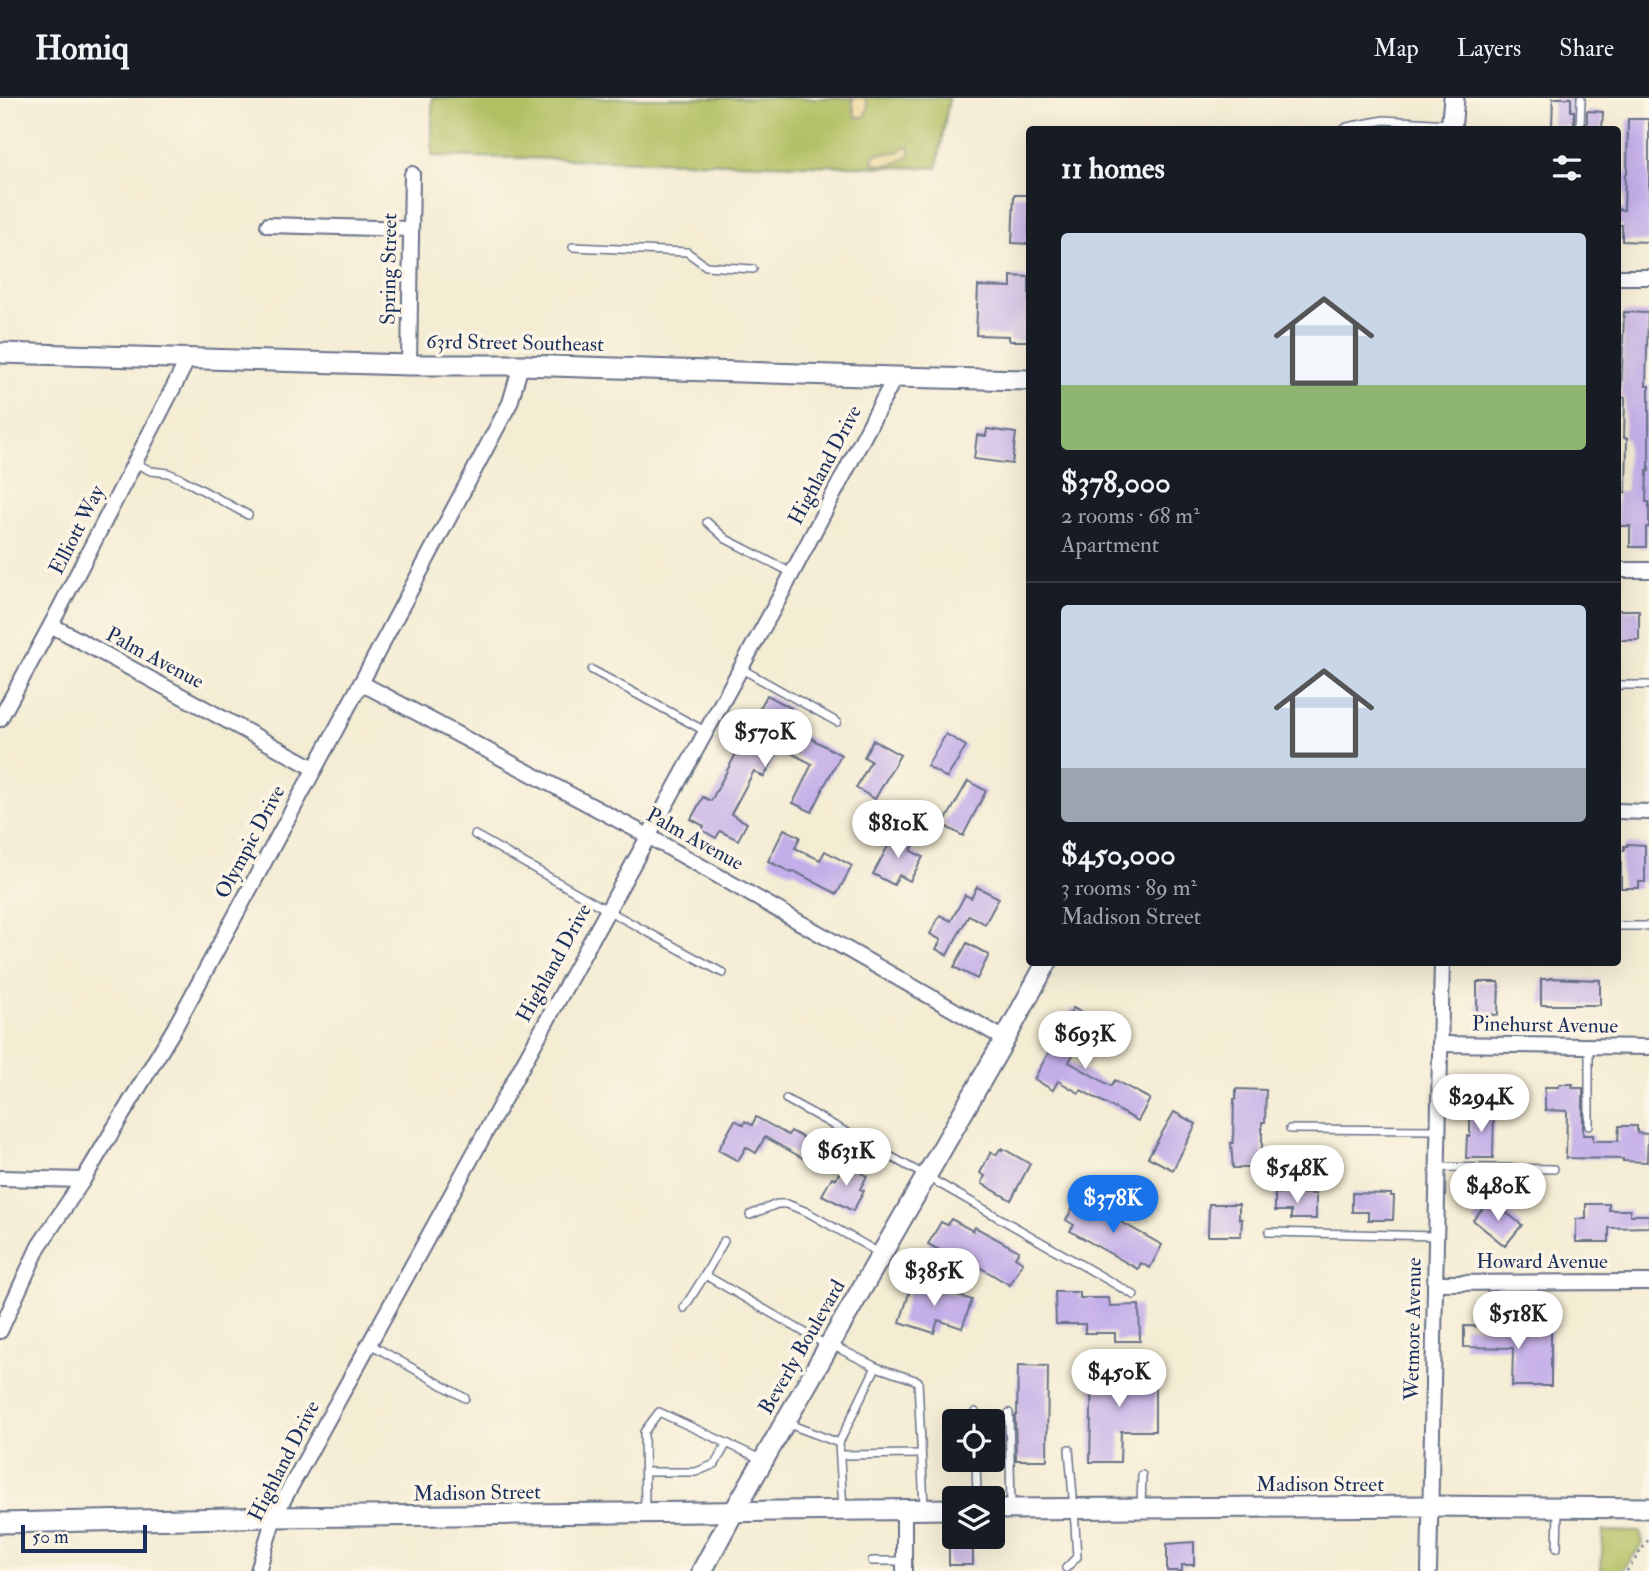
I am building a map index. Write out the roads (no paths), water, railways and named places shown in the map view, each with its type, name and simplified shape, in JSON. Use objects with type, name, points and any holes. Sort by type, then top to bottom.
[{"type":"street","points":[[1452,126],[1454,98]]},
{"type":"street","name":"Spring Street","points":[[409,365],[412,174]]},
{"type":"street","points":[[268,225],[411,229]]},
{"type":"street","points":[[1621,277],[1649,277]]},
{"type":"street","name":"63rd Street Southeast","points":[[0,353],[1026,380]]},
{"type":"street","name":"Elliott Way","points":[[0,719],[188,359]]},
{"type":"street","name":"Olympic Drive","points":[[0,1331],[40,1245],[83,1180],[174,1029],[361,683],[510,403],[522,365]]},
{"type":"street","name":"Highland Drive","points":[[258,1571],[274,1517],[792,573],[895,377]]},
{"type":"street","points":[[1621,570],[1649,570]]},
{"type":"street","name":"Palm Avenue","points":[[51,625],[314,768]]},
{"type":"street","name":"Palm Avenue","points":[[361,683],[648,836],[1005,1039]]},
{"type":"street","points":[[1621,811],[1649,812]]},
{"type":"street","name":"Beverly Boulevard","points":[[702,1571],[1045,966]]},
{"type":"street","name":"Wetmore Avenue","points":[[1429,1571],[1442,966]]},
{"type":"street","name":"Pinehurst Avenue","points":[[1440,1044],[1649,1047]]},
{"type":"street","points":[[0,1178],[83,1180]]},
{"type":"street","name":"Howard Avenue","points":[[1435,1283],[1649,1282]]},
{"type":"street","name":"Madison Street","points":[[1005,1509],[1429,1506],[1649,1508]]},
{"type":"street","name":"Madison Street","points":[[0,1522],[942,1509]]},
{"type":"street","points":[[904,1566],[914,1510]]},
{"type":"lane","points":[[1580,126],[1581,98]]},
{"type":"lane","points":[[1352,126],[1384,120],[1442,126]]},
{"type":"lane","points":[[573,247],[687,252],[706,266],[753,269]]},
{"type":"lane","points":[[135,463],[151,471],[168,473],[182,479],[248,515]]},
{"type":"lane","points":[[707,522],[726,538],[792,573]]},
{"type":"lane","points":[[740,668],[837,722]]},
{"type":"lane","points":[[592,670],[705,732]]},
{"type":"lane","points":[[1621,685],[1649,685]]},
{"type":"lane","points":[[475,835],[723,973]]},
{"type":"lane","points":[[1621,926],[1649,926]]},
{"type":"lane","points":[[1589,1046],[1589,1126]]},
{"type":"lane","points":[[786,1099],[1134,1294]]},
{"type":"lane","points":[[1290,1129],[1438,1130]]},
{"type":"lane","points":[[1437,1167],[1554,1169]]},
{"type":"lane","points":[[750,1215],[776,1204],[787,1204],[807,1212],[882,1254]]},
{"type":"lane","points":[[1269,1232],[1436,1236]]},
{"type":"lane","points":[[684,1308],[724,1241]]},
{"type":"lane","points":[[705,1275],[829,1346],[876,1367],[918,1381],[921,1454],[914,1510]]},
{"type":"lane","points":[[370,1344],[465,1398]]},
{"type":"lane","points":[[843,1511],[839,1443],[876,1367]]},
{"type":"lane","points":[[645,1514],[644,1432],[659,1412],[763,1460]]},
{"type":"lane","points":[[1004,1486],[1009,1413]]},
{"type":"lane","points":[[785,1422],[839,1443]]},
{"type":"lane","points":[[645,1472],[696,1472],[715,1464],[727,1443]]},
{"type":"lane","points":[[1066,1568],[1077,1557],[1069,1449]]},
{"type":"lane","points":[[840,1455],[921,1454]]},
{"type":"lane","points":[[1142,1475],[1142,1508]]},
{"type":"lane","points":[[1557,1548],[1558,1507]]},
{"type":"lane","points":[[872,1561],[904,1566]]}]
